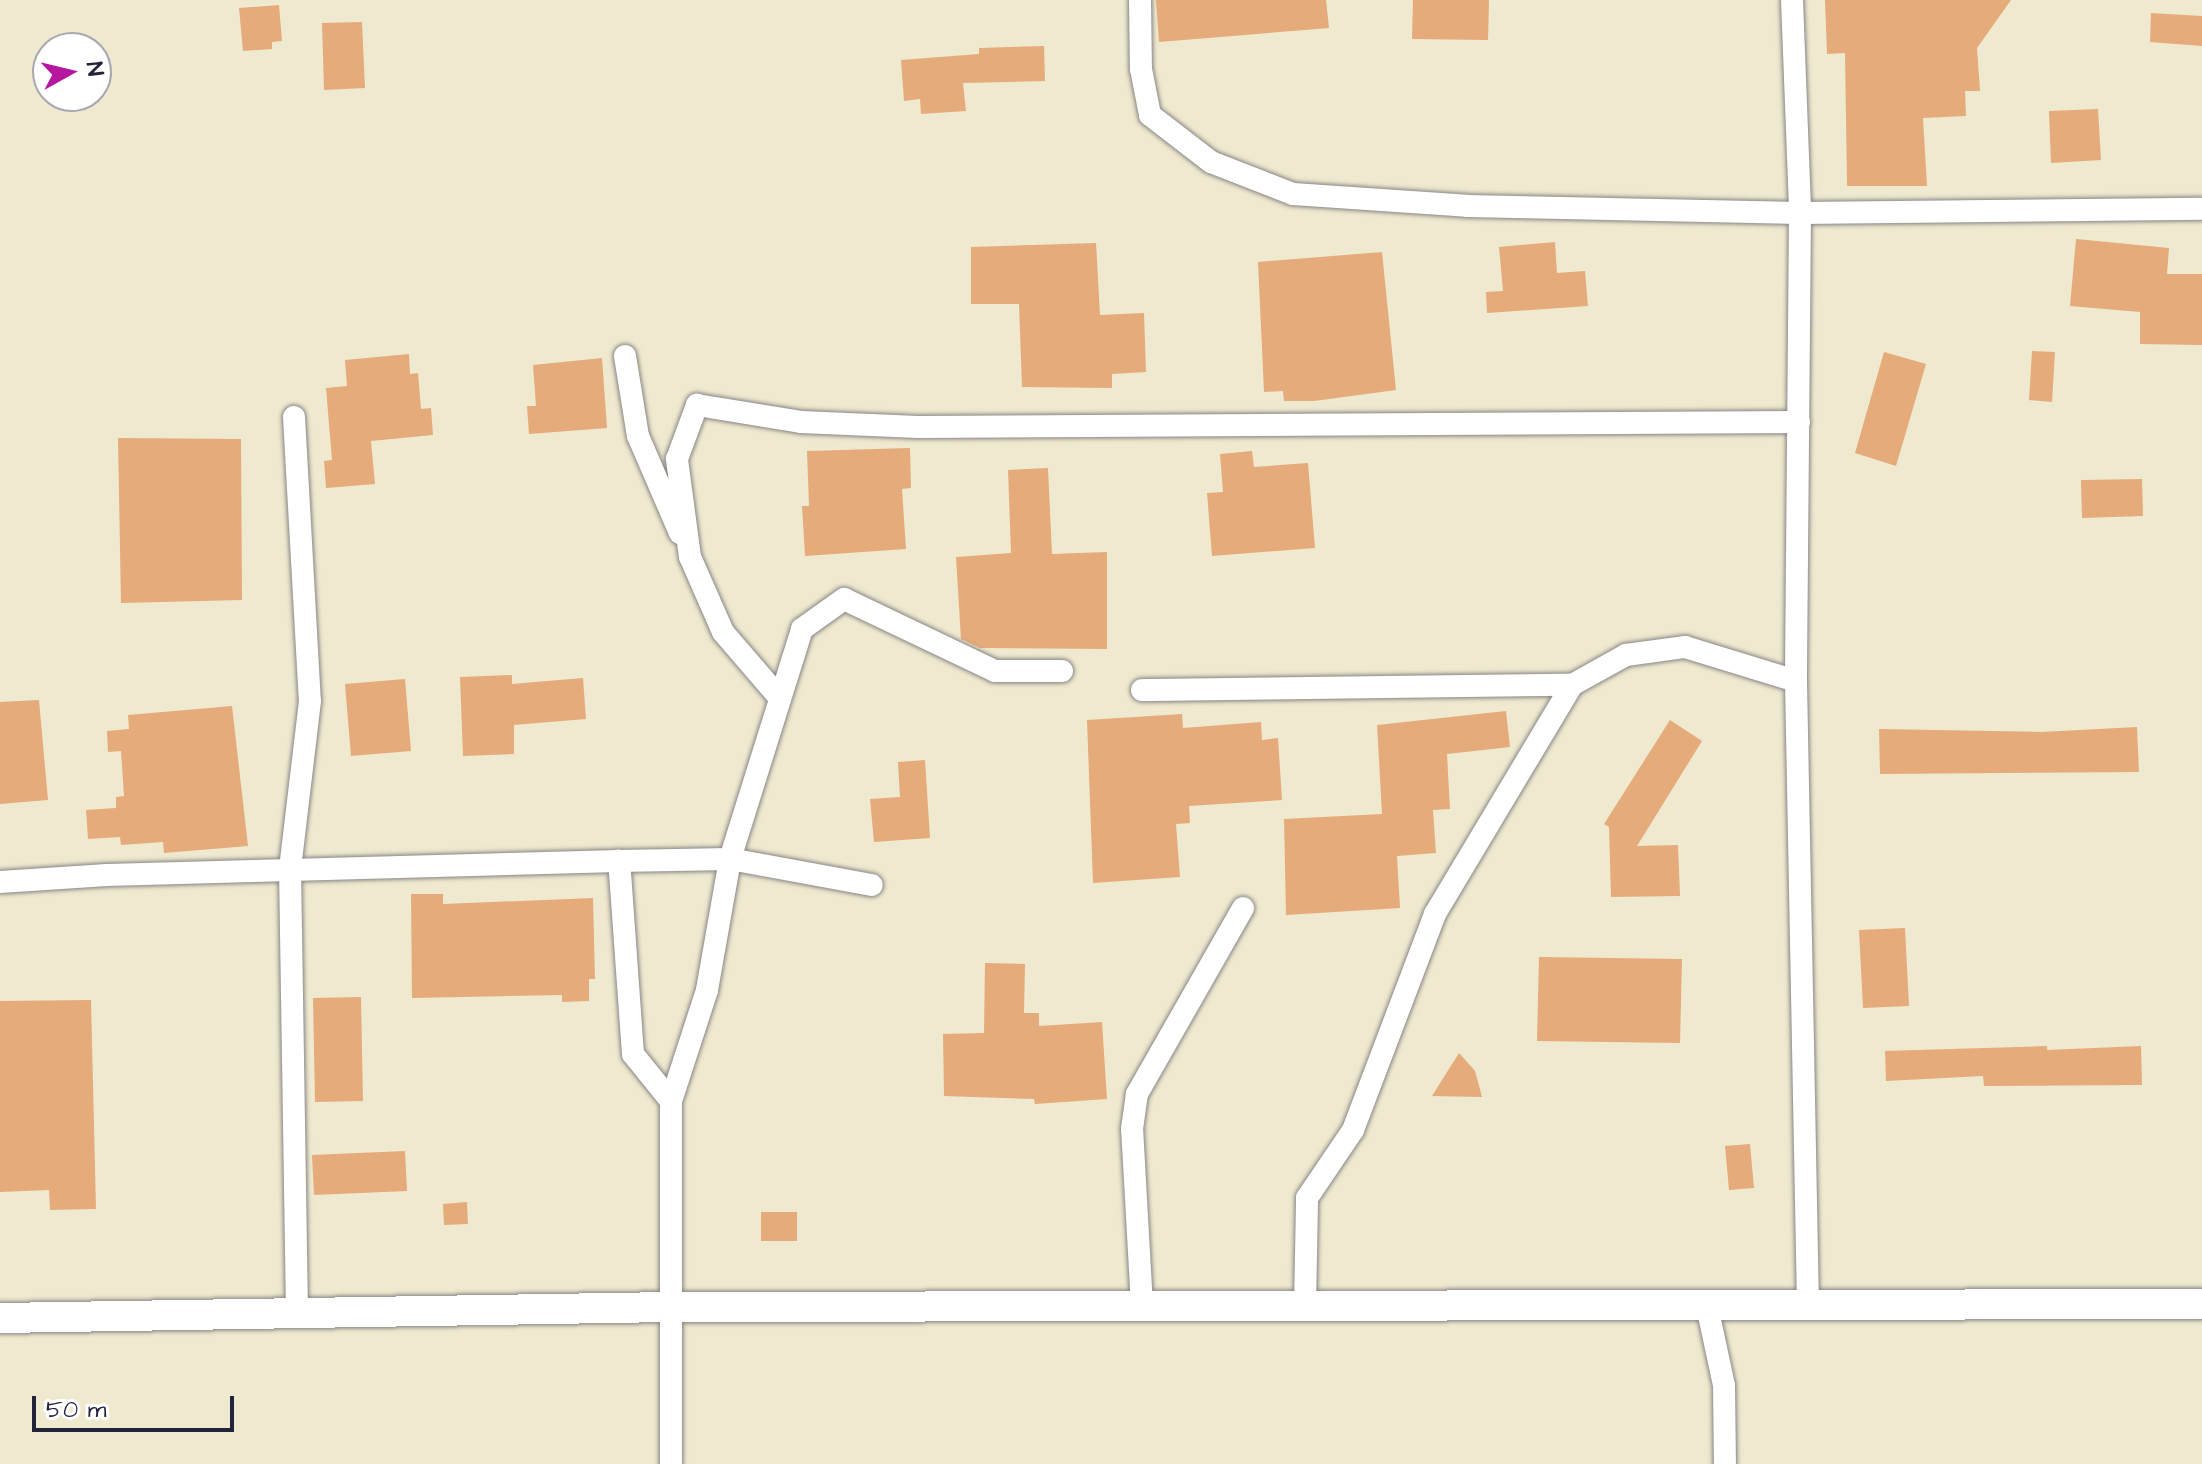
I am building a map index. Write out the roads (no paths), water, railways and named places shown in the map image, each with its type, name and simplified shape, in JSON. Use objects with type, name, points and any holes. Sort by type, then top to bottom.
[{"type":"street","points":[[1140,0],[1141,69],[1150,115],[1211,162],[1293,194],[1467,206],[1800,213],[2202,209]]},
{"type":"street","points":[[1792,0],[1800,213],[1796,681],[1808,1305]]},
{"type":"street","points":[[625,356],[638,436],[723,632],[778,696]]},
{"type":"street","points":[[690,557],[677,459],[697,405],[801,422],[918,427],[1799,422]]},
{"type":"street","points":[[294,417],[310,701],[290,868],[297,1314]]},
{"type":"street","points":[[671,1464],[668,1307],[671,1101],[707,990],[730,859],[778,696],[802,629],[844,599],[995,671],[1062,671]]},
{"type":"street","points":[[1142,690],[1572,685],[1626,655],[1685,647],[1796,681]]},
{"type":"street","points":[[1305,1306],[1307,1198],[1353,1130],[1435,914],[1572,685]]},
{"type":"street","points":[[0,882],[290,868],[730,859],[872,885]]},
{"type":"street","points":[[619,861],[633,1054],[671,1101]]},
{"type":"street","points":[[1142,1306],[1132,1129],[1137,1094],[1243,908]]},
{"type":"street","points":[[0,1318],[668,1307],[2202,1304]]},
{"type":"street","points":[[1707,1306],[1724,1385],[1725,1464]]}]
